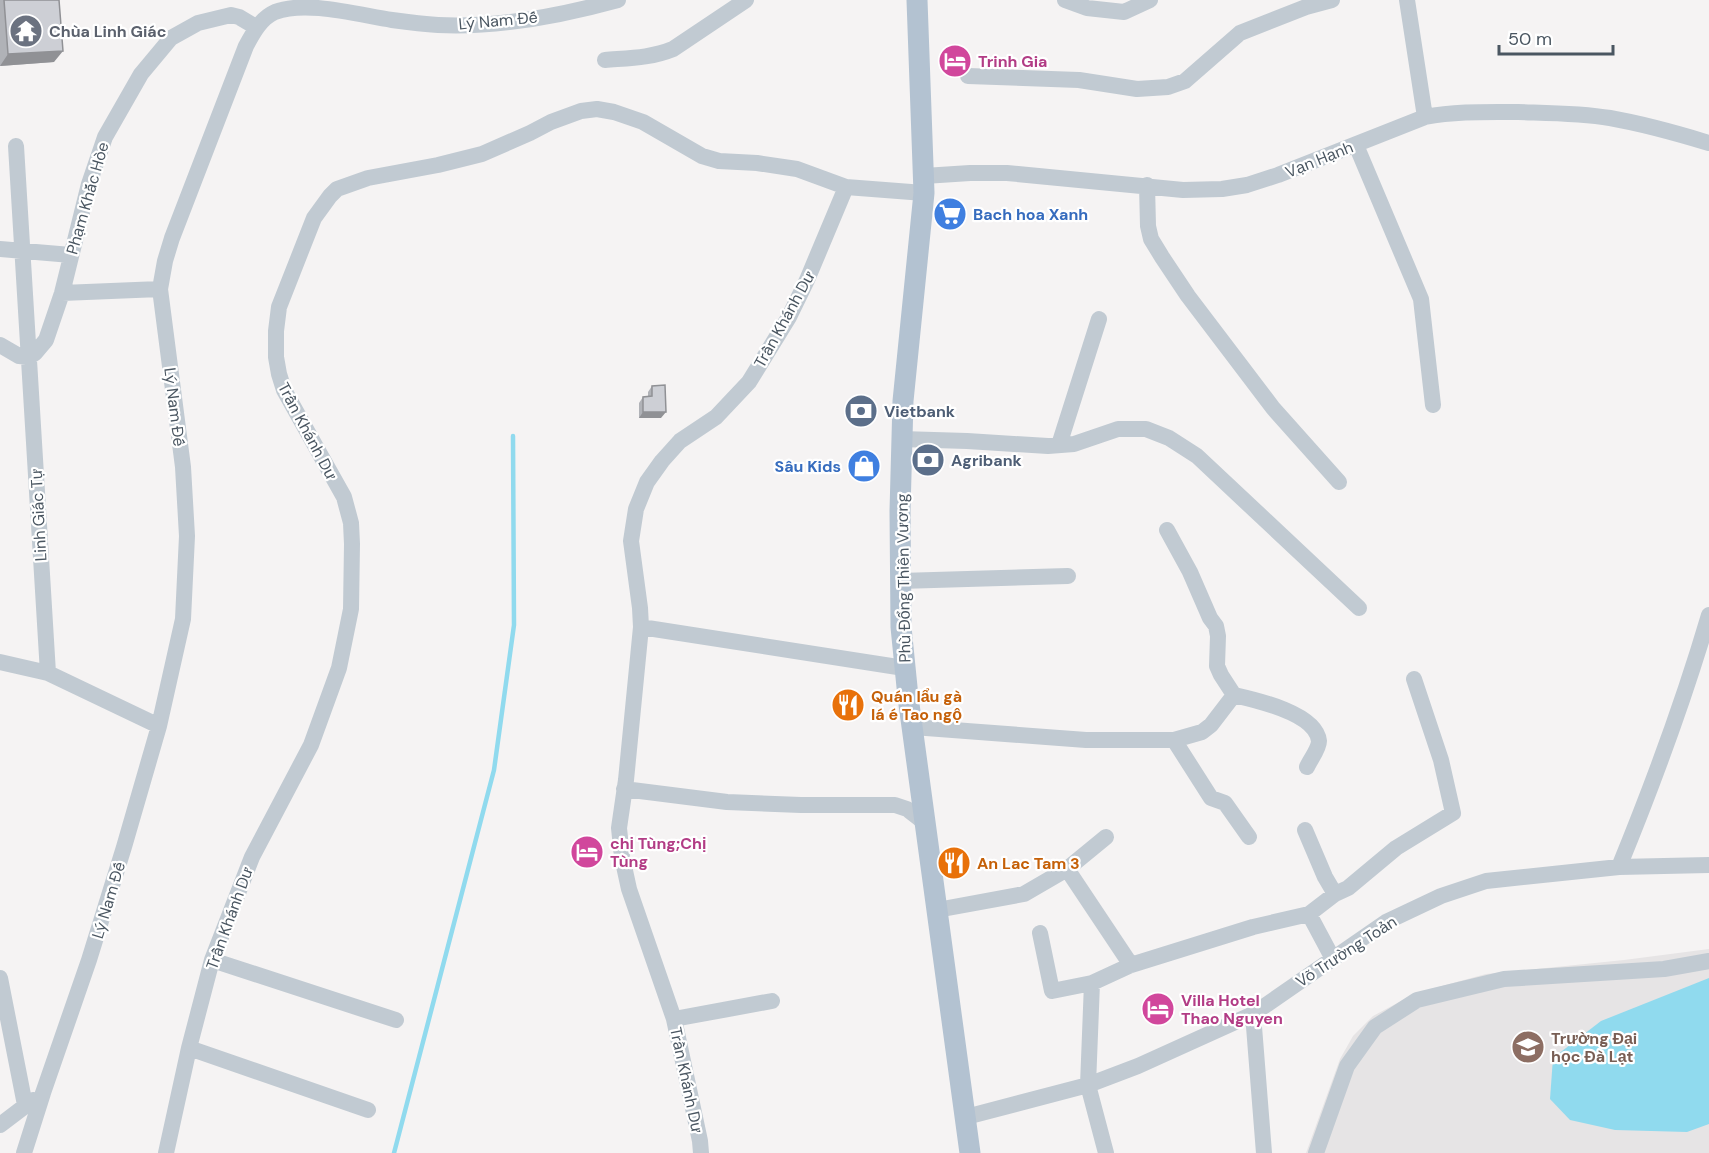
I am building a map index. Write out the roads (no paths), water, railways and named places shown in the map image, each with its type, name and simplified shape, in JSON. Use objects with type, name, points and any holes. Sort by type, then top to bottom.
[{"type":"main road","name":"Phù Đổng Thiên Vương","points":[[917,0],[924,184],[904,390],[900,580],[904,668],[970,1153]]},
{"type":"street","points":[[326,0],[357,13]]},
{"type":"street","name":"Lý Nam Đế","points":[[24,1153],[124,847],[159,726],[183,620],[187,536],[183,467],[160,289],[172,238],[246,46],[256,27],[275,12],[288,9],[306,7],[437,25],[487,25],[542,17],[618,0]]},
{"type":"street","points":[[605,60],[648,57],[673,49],[746,0]]},
{"type":"street","points":[[1065,0],[1087,8],[1124,12],[1150,0]]},
{"type":"street","points":[[968,76],[1079,80],[1137,89],[1168,87],[1185,81],[1240,33],[1306,3],[1332,0]]},
{"type":"street","points":[[1407,0],[1425,117]]},
{"type":"street","name":"Phạm Khắc Hòe","points":[[29,357],[46,340],[62,293],[89,184],[105,137],[141,74],[171,38],[198,23],[231,15],[256,27]]},
{"type":"street","name":"Trần Khánh Dư","points":[[165,1153],[212,960],[252,857],[311,745],[339,668],[351,609],[351,523],[344,497],[284,390],[276,357],[279,307],[285,288],[314,218],[330,196],[337,189],[368,178],[482,154],[551,122],[581,111],[597,109],[643,122],[702,156],[719,161],[797,169],[846,187],[924,184]]},
{"type":"street","name":"Vạn Hạnh","points":[[924,184],[970,173],[1007,172],[1183,190],[1222,189],[1278,176],[1425,117],[1449,112],[1554,113],[1608,118],[1666,129],[1709,143]]},
{"type":"street","points":[[1356,145],[1421,299],[1433,405]]},
{"type":"street","name":"Linh Giác Tự","points":[[16,146],[48,673]]},
{"type":"street","points":[[1147,185],[1148,226],[1151,239],[1162,257],[1188,296],[1273,408],[1339,482]]},
{"type":"street","name":"Trần Khánh Dư","points":[[701,1153],[674,1019],[629,889],[618,828],[641,627],[631,542],[636,509],[647,482],[680,441],[716,417],[749,382],[789,317],[846,187]]},
{"type":"street","points":[[0,249],[71,255]]},
{"type":"street","points":[[62,293],[160,289]]},
{"type":"street","points":[[1059,445],[1099,319]]},
{"type":"street","points":[[0,345],[19,356],[29,357]]},
{"type":"street","points":[[902,440],[1048,446],[1074,444],[1119,429],[1146,429],[1169,438],[1197,456],[1359,608]]},
{"type":"street","points":[[1167,530],[1216,626],[1217,666],[1221,675],[1234,695],[1290,712],[1315,731],[1319,744],[1307,767]]},
{"type":"street","points":[[900,580],[1068,576]]},
{"type":"street","points":[[1619,867],[1668,740],[1709,615]]},
{"type":"street","points":[[641,627],[904,668]]},
{"type":"street","points":[[0,662],[48,673],[159,726]]},
{"type":"street","points":[[1040,933],[1052,991],[1092,983],[1131,965],[1253,927],[1309,914],[1335,894],[1348,888],[1396,848],[1453,813],[1441,760],[1414,679]]},
{"type":"street","points":[[913,727],[1086,740],[1174,740],[1202,732],[1211,725],[1234,695]]},
{"type":"street","points":[[1174,740],[1211,798],[1225,803],[1249,837]]},
{"type":"street","points":[[624,789],[727,802],[895,805],[907,809],[925,823]]},
{"type":"street","points":[[1305,830],[1324,877],[1335,894]]},
{"type":"street","points":[[937,910],[1024,894],[1067,869],[1106,837]]},
{"type":"street","name":"Võ Trường Toản","points":[[966,1117],[1088,1085],[1138,1066],[1253,1014],[1386,922],[1441,896],[1486,882],[1619,867],[1709,865]]},
{"type":"street","points":[[1067,869],[1131,965]]},
{"type":"street","points":[[1309,914],[1333,959]]},
{"type":"street","points":[[212,960],[396,1020]]},
{"type":"street","points":[[1316,1153],[1347,1066],[1375,1027],[1416,1000],[1504,979],[1664,969],[1709,961]]},
{"type":"street","points":[[0,978],[24,1105]]},
{"type":"street","points":[[1092,983],[1088,1085],[1106,1153]]},
{"type":"street","points":[[674,1019],[772,1001]]},
{"type":"street","points":[[1253,1014],[1264,1153]]},
{"type":"street","points":[[189,1048],[368,1110]]},
{"type":"street","points":[[0,1125],[43,1093]]},
{"type":"water","points":[[1709,978],[1709,1124],[1687,1132],[1615,1130],[1570,1120],[1550,1099],[1553,1058],[1601,1021]]},
{"type":"waterway","points":[[394,1153],[494,770],[514,625],[513,436]]},
{"type":"place","name":"Chùa Linh Giác","points":[[26,31]]},
{"type":"place","name":"Trinh Gia","points":[[955,61]]},
{"type":"place","name":"Bach hoa Xanh","points":[[950,214]]},
{"type":"place","name":"Vietbank","points":[[861,411]]},
{"type":"place","name":"Agribank","points":[[928,460]]},
{"type":"place","name":"Sâu Kids","points":[[864,466]]},
{"type":"place","name":"Quán lẩu gà lá é Tao ngộ","points":[[848,705]]},
{"type":"place","name":"chị Tùng;Chị Tùng","points":[[587,852]]},
{"type":"place","name":"An Lac Tam 3","points":[[954,863]]},
{"type":"place","name":"Villa Hotel Thao Nguyen","points":[[1158,1009]]},
{"type":"place","name":"Trường Đại học Đà Lạt","points":[[1528,1047]]}]
